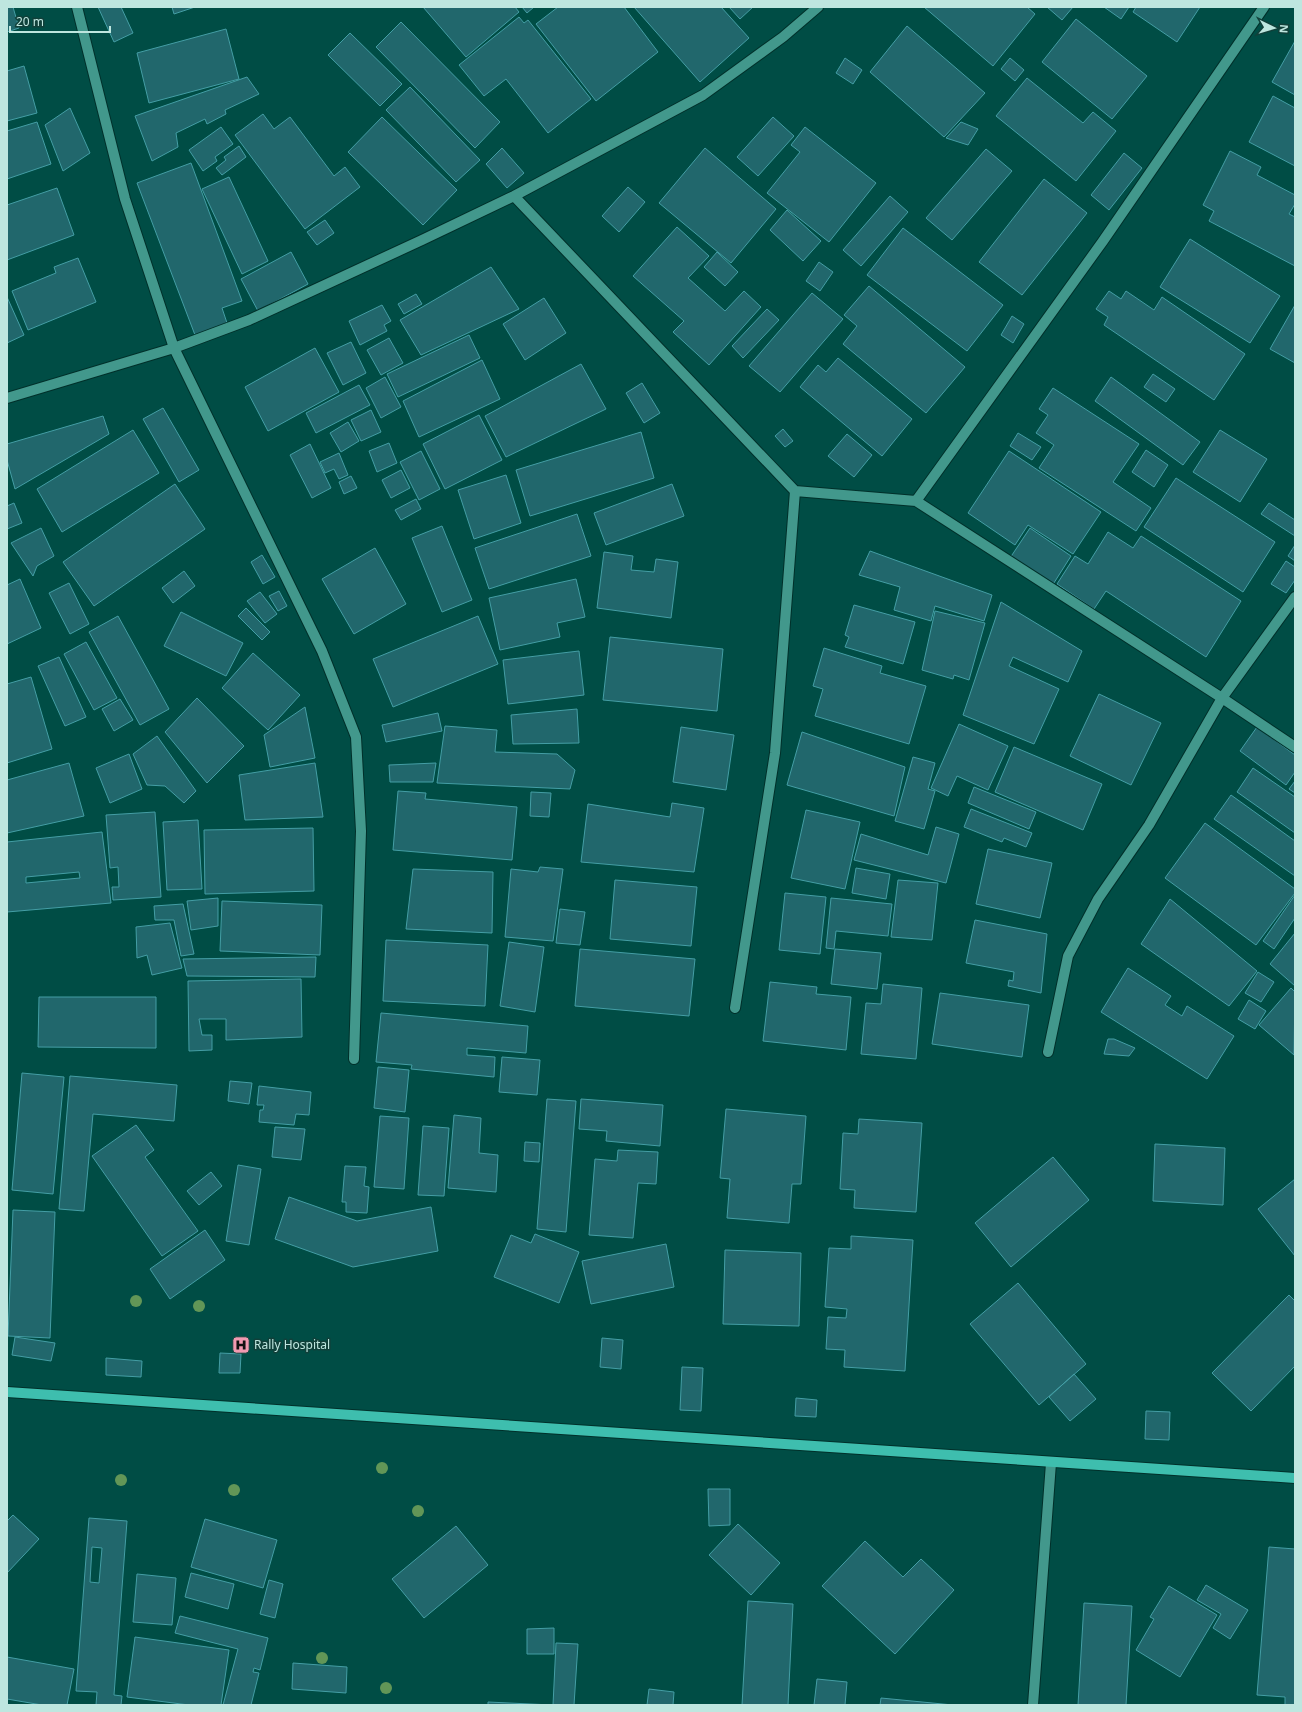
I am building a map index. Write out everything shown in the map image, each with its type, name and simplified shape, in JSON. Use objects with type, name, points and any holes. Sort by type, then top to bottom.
[{"type":"main road","points":[[7,1392],[1295,1478]]},
{"type":"street","points":[[76,7],[126,199],[174,348],[322,651],[356,737],[361,831],[354,1059]]},
{"type":"street","points":[[7,398],[174,348],[249,320],[409,247],[514,196],[703,95],[783,37],[818,7]]},
{"type":"street","points":[[916,501],[1098,247],[1264,7]]},
{"type":"street","points":[[514,196],[795,491],[916,501],[1222,698],[1295,747]]},
{"type":"street","points":[[735,1008],[775,753],[795,491]]},
{"type":"street","points":[[1048,1052],[1068,956],[1098,900],[1149,825],[1222,698],[1295,597]]},
{"type":"street","points":[[1033,1705],[1051,1462]]},
{"type":"building","points":[[7,7],[13,7],[19,28],[7,32]]},
{"type":"building","points":[[98,7],[121,7],[133,33],[114,42]]},
{"type":"building","points":[[172,7],[195,7],[174,14]]},
{"type":"building","points":[[423,7],[515,7],[519,12],[466,57]]},
{"type":"building","points":[[522,7],[534,7],[527,13]]},
{"type":"building","points":[[558,7],[624,7],[658,52],[596,101],[536,24]]},
{"type":"building","points":[[634,7],[721,7],[749,38],[700,82]]},
{"type":"building","points":[[729,7],[753,7],[740,19]]},
{"type":"building","points":[[924,7],[1027,7],[1035,14],[993,66]]},
{"type":"building","points":[[1047,7],[1073,7],[1062,20]]},
{"type":"building","points":[[1104,7],[1129,7],[1121,19]]},
{"type":"building","points":[[1136,7],[1200,7],[1177,42],[1133,12]]},
{"type":"building","points":[[519,17],[524,23],[528,20],[591,99],[548,133],[506,79],[484,96],[459,65]]},
{"type":"building","points":[[1076,19],[1147,76],[1112,119],[1042,62]]},
{"type":"building","points":[[401,22],[500,122],[475,148],[376,47]]},
{"type":"building","points":[[907,26],[985,93],[944,137],[870,72]]},
{"type":"building","points":[[226,29],[239,79],[149,103],[137,53]]},
{"type":"building","points":[[350,33],[402,84],[380,106],[328,55]]},
{"type":"building","points":[[1295,41],[1295,95],[1272,82]]},
{"type":"building","points":[[845,58],[862,70],[853,84],[836,73]]},
{"type":"building","points":[[1010,58],[1024,70],[1015,81],[1001,69]]},
{"type":"building","points":[[24,66],[37,113],[7,121],[7,71]]},
{"type":"building","points":[[247,77],[259,94],[225,110],[226,114],[207,124],[205,119],[176,133],[178,147],[152,161],[135,116]]},
{"type":"building","points":[[1027,78],[1083,123],[1093,112],[1116,131],[1076,181],[996,116]]},
{"type":"building","points":[[410,87],[480,160],[456,182],[386,110]]},
{"type":"building","points":[[1273,96],[1295,108],[1295,166],[1249,142]]},
{"type":"building","points":[[70,108],[90,153],[63,171],[45,125]]},
{"type":"building","points":[[263,114],[274,129],[290,117],[334,176],[345,167],[360,187],[305,229],[235,135]]},
{"type":"building","points":[[382,117],[457,190],[423,225],[348,152]]},
{"type":"building","points":[[773,117],[794,136],[758,176],[737,157]]},
{"type":"building","points":[[37,122],[51,164],[7,179],[7,131]]},
{"type":"building","points":[[961,122],[978,129],[968,145],[946,138]]},
{"type":"building","points":[[221,127],[233,144],[215,157],[217,161],[203,171],[189,150]]},
{"type":"building","points":[[805,127],[876,183],[829,242],[767,193],[800,152],[791,145]]},
{"type":"building","points":[[239,146],[246,157],[222,175],[216,168],[226,160],[224,157]]},
{"type":"building","points":[[502,148],[524,173],[507,188],[486,164]]},
{"type":"building","points":[[705,148],[776,209],[731,263],[659,203]]},
{"type":"building","points":[[986,149],[1012,171],[952,240],[926,218]]},
{"type":"building","points":[[1230,151],[1261,167],[1257,175],[1295,195],[1295,204],[1289,214],[1295,217],[1295,266],[1209,221],[1214,211],[1203,205]]},
{"type":"building","points":[[1124,153],[1142,168],[1109,210],[1091,195]]},
{"type":"building","points":[[191,163],[242,301],[222,308],[227,323],[195,335],[137,183]]},
{"type":"building","points":[[229,177],[268,261],[242,274],[202,189]]},
{"type":"building","points":[[1044,179],[1087,213],[1022,295],[979,262]]},
{"type":"building","points":[[628,187],[645,202],[619,232],[602,216]]},
{"type":"building","points":[[57,188],[74,235],[7,260],[7,205]]},
{"type":"building","points":[[890,196],[908,212],[861,266],[843,250]]},
{"type":"building","points":[[787,210],[821,241],[803,261],[770,230]]},
{"type":"building","points":[[325,220],[334,233],[317,245],[307,232]]},
{"type":"building","points":[[677,227],[709,256],[688,278],[725,311],[744,291],[761,307],[709,365],[673,332],[684,321],[633,276]]},
{"type":"building","points":[[903,228],[1003,305],[967,351],[867,275]]},
{"type":"building","points":[[1190,239],[1280,296],[1250,343],[1160,287]]},
{"type":"building","points":[[291,252],[308,284],[258,311],[241,279]]},
{"type":"building","points":[[717,252],[738,272],[725,286],[704,267]]},
{"type":"building","points":[[78,258],[96,302],[28,330],[12,291],[56,273],[54,267]]},
{"type":"building","points":[[819,262],[833,272],[820,291],[806,281]]},
{"type":"building","points":[[491,267],[519,309],[421,355],[400,320]]},
{"type":"building","points":[[869,286],[965,367],[926,413],[843,344],[857,326],[844,315]]},
{"type":"building","points":[[1109,291],[1121,299],[1126,291],[1154,310],[1162,297],[1245,354],[1214,400],[1104,325],[1108,317],[1096,309]]},
{"type":"building","points":[[812,293],[843,319],[780,392],[749,366]]},
{"type":"building","points":[[416,294],[422,304],[404,314],[398,304]]},
{"type":"building","points":[[7,297],[24,335],[7,343]]},
{"type":"building","points":[[544,298],[566,333],[525,360],[503,324]]},
{"type":"building","points":[[382,305],[391,321],[384,325],[387,331],[360,345],[349,321]]},
{"type":"building","points":[[1295,305],[1295,363],[1270,349]]},
{"type":"building","points":[[767,309],[779,320],[743,358],[732,346]]},
{"type":"building","points":[[1012,316],[1024,324],[1013,343],[1001,335]]},
{"type":"building","points":[[469,335],[480,358],[398,397],[387,374]]},
{"type":"building","points":[[389,338],[403,363],[381,375],[367,350]]},
{"type":"building","points":[[351,342],[366,373],[343,385],[327,353]]},
{"type":"building","points":[[315,348],[339,392],[268,431],[245,387]]},
{"type":"building","points":[[838,358],[912,419],[882,456],[800,387],[818,365],[826,372]]},
{"type":"building","points":[[482,360],[500,399],[419,437],[403,401]]},
{"type":"building","points":[[581,364],[606,409],[506,457],[485,416]]},
{"type":"building","points":[[1153,374],[1175,389],[1166,402],[1144,387]]},
{"type":"building","points":[[385,377],[401,407],[381,418],[366,388]]},
{"type":"building","points":[[1111,377],[1200,442],[1183,465],[1095,401]]},
{"type":"building","points":[[642,383],[660,413],[644,423],[626,393]]},
{"type":"building","points":[[359,385],[370,405],[316,433],[306,413]]},
{"type":"building","points":[[1053,388],[1139,444],[1113,482],[1151,508],[1136,531],[1039,468],[1054,445],[1036,433],[1048,415],[1039,409]]},
{"type":"building","points":[[163,408],[199,470],[179,482],[143,419]]},
{"type":"building","points":[[371,410],[381,432],[361,441],[351,420]]},
{"type":"building","points":[[479,415],[502,460],[445,489],[423,444]]},
{"type":"building","points":[[103,416],[109,434],[15,489],[7,460],[7,444]]},
{"type":"building","points":[[348,422],[359,441],[341,452],[330,433]]},
{"type":"building","points":[[783,429],[793,441],[785,447],[775,436]]},
{"type":"building","points":[[133,430],[159,473],[62,532],[37,489]]},
{"type":"building","points":[[1220,430],[1267,459],[1240,502],[1193,472]]},
{"type":"building","points":[[641,432],[654,478],[530,516],[516,470]]},
{"type":"building","points":[[1018,433],[1041,447],[1032,460],[1010,446]]},
{"type":"building","points":[[847,434],[872,455],[854,477],[828,456]]},
{"type":"building","points":[[389,443],[397,463],[377,472],[369,451]]},
{"type":"building","points":[[310,444],[331,488],[312,498],[290,455]]},
{"type":"building","points":[[1146,450],[1168,465],[1154,487],[1132,472]]},
{"type":"building","points":[[421,451],[440,489],[419,500],[400,462]]},
{"type":"building","points":[[1009,451],[1101,512],[1073,554],[1028,525],[1015,545],[968,513]]},
{"type":"building","points":[[339,453],[348,475],[339,479],[334,469],[325,473],[320,462]]},
{"type":"building","points":[[401,470],[410,488],[391,498],[382,480]]},
{"type":"building","points":[[506,475],[521,523],[474,539],[458,490]]},
{"type":"building","points":[[351,476],[357,488],[344,494],[339,482]]},
{"type":"building","points":[[1176,478],[1275,542],[1243,592],[1144,527]]},
{"type":"building","points":[[175,484],[205,529],[94,606],[63,562]]},
{"type":"building","points":[[672,484],[684,516],[606,545],[594,513]]},
{"type":"building","points":[[416,499],[421,509],[401,520],[395,510]]},
{"type":"building","points":[[14,503],[22,523],[7,529],[7,506]]},
{"type":"building","points":[[1269,503],[1295,520],[1295,536],[1261,514]]},
{"type":"building","points":[[577,514],[591,556],[489,589],[475,548]]},
{"type":"building","points":[[442,526],[472,600],[442,612],[412,538]]},
{"type":"building","points":[[41,528],[54,556],[37,566],[33,576],[11,543]]},
{"type":"building","points":[[1030,528],[1071,556],[1052,586],[1010,558]]},
{"type":"building","points":[[1108,532],[1133,548],[1141,536],[1241,601],[1206,657],[1106,591],[1094,609],[1057,584],[1075,556],[1088,564]]},
{"type":"building","points":[[1295,545],[1295,561],[1288,556]]},
{"type":"building","points":[[375,548],[406,604],[354,634],[322,579]]},
{"type":"building","points":[[870,551],[992,595],[984,621],[935,606],[931,621],[894,610],[900,587],[859,575]]},
{"type":"building","points":[[604,552],[633,556],[631,570],[654,572],[656,559],[678,562],[671,618],[597,608]]},
{"type":"building","points":[[262,555],[275,577],[263,584],[251,562]]},
{"type":"building","points":[[1286,561],[1295,567],[1295,580],[1286,593],[1271,584]]},
{"type":"building","points":[[184,571],[195,586],[173,603],[162,588]]},
{"type":"building","points":[[20,579],[41,628],[7,644],[7,585]]},
{"type":"building","points":[[576,579],[585,617],[557,623],[560,637],[500,650],[489,598]]},
{"type":"building","points":[[69,583],[89,624],[70,634],[49,593]]},
{"type":"building","points":[[279,591],[287,606],[278,611],[269,596]]},
{"type":"building","points":[[260,592],[277,614],[265,623],[247,601]]},
{"type":"building","points":[[1001,602],[1082,651],[1068,682],[1013,657],[1009,666],[1059,689],[1034,744],[963,715]]},
{"type":"building","points":[[854,605],[915,622],[903,664],[845,647],[849,637],[845,635]]},
{"type":"building","points":[[246,608],[270,632],[262,640],[238,616]]},
{"type":"building","points":[[935,611],[985,623],[969,680],[954,675],[953,679],[922,670]]},
{"type":"building","points":[[181,612],[243,643],[226,676],[164,646]]},
{"type":"building","points":[[118,616],[169,709],[140,725],[89,632]]},
{"type":"building","points":[[478,616],[498,664],[393,707],[373,659]]},
{"type":"building","points":[[610,637],[723,649],[717,711],[603,700]]},
{"type":"building","points":[[86,642],[117,698],[94,710],[64,654]]},
{"type":"building","points":[[824,648],[882,666],[880,673],[926,686],[909,744],[815,716],[823,689],[813,686]]},
{"type":"building","points":[[579,651],[584,695],[508,704],[503,660]]},
{"type":"building","points":[[253,653],[300,695],[268,730],[222,688]]},
{"type":"building","points":[[59,657],[86,717],[65,726],[38,666]]},
{"type":"building","points":[[31,677],[52,749],[7,763],[7,684]]},
{"type":"building","points":[[1099,694],[1161,723],[1131,785],[1070,756]]},
{"type":"building","points":[[197,698],[244,746],[207,783],[165,732]]},
{"type":"building","points":[[120,699],[133,720],[114,731],[102,709]]},
{"type":"building","points":[[305,707],[315,758],[270,767],[264,735]]},
{"type":"building","points":[[577,709],[579,743],[513,744],[511,715]]},
{"type":"building","points":[[438,713],[442,731],[386,742],[382,725]]},
{"type":"building","points":[[959,724],[1008,746],[988,790],[957,776],[948,796],[931,788]]},
{"type":"building","points":[[445,726],[497,730],[495,752],[557,754],[575,770],[570,789],[437,783]]},
{"type":"building","points":[[681,727],[734,735],[726,790],[673,782]]},
{"type":"building","points":[[1257,727],[1295,755],[1295,772],[1286,785],[1240,751]]},
{"type":"building","points":[[802,732],[905,767],[894,816],[787,785]]},
{"type":"building","points":[[157,736],[196,791],[184,803],[165,786],[147,785],[133,754]]},
{"type":"building","points":[[1014,747],[1102,784],[1083,830],[995,792]]},
{"type":"building","points":[[129,754],[142,789],[110,803],[96,768]]},
{"type":"building","points":[[913,757],[935,763],[928,789],[935,791],[924,829],[895,821]]},
{"type":"building","points":[[69,763],[84,816],[7,833],[7,780]]},
{"type":"building","points":[[315,763],[323,817],[245,820],[239,775]]},
{"type":"building","points":[[436,763],[433,782],[390,782],[389,765]]},
{"type":"building","points":[[1253,768],[1295,797],[1295,833],[1237,792]]},
{"type":"building","points":[[1295,781],[1295,793],[1289,789]]},
{"type":"building","points":[[974,787],[1036,812],[1029,829],[968,803]]},
{"type":"building","points":[[398,791],[426,793],[425,799],[517,807],[512,860],[393,850]]},
{"type":"building","points":[[531,792],[551,793],[549,817],[530,816]]},
{"type":"building","points":[[1231,795],[1295,841],[1295,876],[1214,819]]},
{"type":"building","points":[[672,803],[704,808],[694,872],[581,862],[588,804],[670,817]]},
{"type":"building","points":[[971,809],[1032,833],[1026,847],[1004,838],[1002,842],[964,827]]},
{"type":"building","points":[[806,810],[860,822],[845,889],[791,878]]},
{"type":"building","points":[[155,812],[161,897],[113,900],[112,887],[119,887],[118,867],[110,868],[106,815]]},
{"type":"building","points":[[198,820],[202,889],[167,890],[163,822]]},
{"type":"building","points":[[1205,823],[1295,889],[1295,893],[1256,945],[1165,878]]},
{"type":"building","points":[[936,827],[959,834],[946,883],[854,860],[861,834],[928,855]]},
{"type":"building","points":[[313,828],[314,891],[205,894],[204,830]]},
{"type":"building","points":[[102,832],[111,903],[7,912],[7,842]],"holes":[[[79,872],[80,878],[26,883],[26,877]]]},
{"type":"building","points":[[988,849],[1052,863],[1040,918],[976,904]]},
{"type":"building","points":[[540,867],[563,869],[553,941],[505,937],[511,869],[538,872]]},
{"type":"building","points":[[856,868],[890,874],[886,899],[852,893]]},
{"type":"building","points":[[413,869],[493,872],[492,933],[406,929]]},
{"type":"building","points":[[615,880],[697,887],[691,946],[610,939]]},
{"type":"building","points":[[898,880],[938,883],[932,940],[891,937]]},
{"type":"building","points":[[785,893],[826,897],[820,954],[779,950]]},
{"type":"building","points":[[1295,895],[1295,918],[1274,949],[1263,941]]},
{"type":"building","points":[[218,898],[218,926],[191,930],[187,901]]},
{"type":"building","points":[[831,898],[892,904],[888,936],[836,931],[834,949],[826,948]]},
{"type":"building","points":[[1170,899],[1257,971],[1229,1006],[1141,944]]},
{"type":"building","points":[[222,901],[322,905],[320,955],[220,951]]},
{"type":"building","points":[[183,904],[194,954],[181,956],[174,920],[155,920],[154,906]]},
{"type":"building","points":[[560,909],[585,912],[580,945],[556,943]]},
{"type":"building","points":[[975,920],[1047,934],[1041,993],[1008,986],[1009,980],[1013,981],[1014,972],[966,963]]},
{"type":"building","points":[[170,923],[182,968],[152,975],[147,955],[137,958],[136,927]]},
{"type":"building","points":[[1295,933],[1295,986],[1270,964]]},
{"type":"building","points":[[386,940],[488,945],[485,1006],[383,1001]]},
{"type":"building","points":[[509,942],[544,947],[535,1012],[500,1006]]},
{"type":"building","points":[[580,949],[695,959],[689,1016],[575,1006]]},
{"type":"building","points":[[835,949],[881,953],[877,989],[831,984]]},
{"type":"building","points":[[316,957],[315,977],[187,976],[183,959]]},
{"type":"building","points":[[1128,968],[1171,996],[1165,1005],[1182,1016],[1187,1006],[1234,1036],[1207,1079],[1101,1012]]},
{"type":"building","points":[[1258,972],[1274,982],[1261,1002],[1245,993]]},
{"type":"building","points":[[301,979],[302,1037],[226,1040],[226,1019],[199,1019],[202,1035],[212,1035],[212,1050],[189,1051],[188,981]]},
{"type":"building","points":[[770,982],[817,987],[816,994],[851,997],[846,1050],[763,1041]]},
{"type":"building","points":[[883,984],[922,988],[916,1059],[861,1054],[866,1003],[881,1004]]},
{"type":"building","points":[[1291,988],[1295,992],[1294,1055],[1259,1025]]},
{"type":"building","points":[[940,993],[1029,1005],[1022,1057],[932,1044]]},
{"type":"building","points":[[39,997],[156,997],[156,1048],[38,1047]]},
{"type":"building","points":[[1249,1000],[1266,1011],[1255,1029],[1238,1019]]},
{"type":"building","points":[[381,1013],[528,1026],[526,1053],[467,1048],[467,1055],[495,1057],[494,1077],[411,1069],[412,1065],[376,1062]]},
{"type":"building","points":[[1108,1039],[1114,1039],[1135,1048],[1129,1056],[1104,1054]]},
{"type":"building","points":[[502,1057],[540,1060],[537,1095],[499,1092]]},
{"type":"building","points":[[378,1067],[409,1070],[405,1112],[374,1108]]},
{"type":"building","points":[[22,1073],[64,1077],[53,1194],[12,1190]]},
{"type":"building","points":[[70,1076],[177,1085],[174,1121],[93,1114],[84,1211],[59,1209]]},
{"type":"building","points":[[230,1081],[252,1083],[249,1104],[228,1101]]},
{"type":"building","points":[[259,1086],[311,1092],[309,1115],[296,1114],[294,1125],[259,1122],[260,1110],[263,1110],[264,1105],[257,1105]]},
{"type":"building","points":[[547,1099],[576,1101],[566,1232],[537,1229]]},
{"type":"building","points":[[581,1099],[663,1105],[660,1146],[606,1141],[607,1131],[579,1129]]},
{"type":"building","points":[[726,1109],[806,1116],[801,1184],[792,1184],[789,1223],[727,1218],[730,1179],[720,1178]]},
{"type":"building","points":[[454,1115],[481,1118],[479,1153],[498,1155],[496,1192],[448,1188]]},
{"type":"building","points":[[380,1116],[409,1118],[404,1189],[374,1187]]},
{"type":"building","points":[[859,1119],[922,1123],[916,1212],[854,1208],[855,1190],[840,1189],[843,1133],[858,1134]]},
{"type":"building","points":[[136,1125],[154,1150],[145,1157],[198,1231],[162,1256],[92,1156]]},
{"type":"building","points":[[423,1126],[449,1128],[444,1196],[418,1195]]},
{"type":"building","points":[[275,1127],[305,1129],[301,1160],[272,1157]]},
{"type":"building","points":[[525,1142],[540,1143],[539,1162],[524,1161]]},
{"type":"building","points":[[1155,1144],[1225,1148],[1223,1205],[1153,1201]]},
{"type":"building","points":[[618,1150],[658,1152],[656,1184],[638,1183],[633,1238],[589,1235],[595,1159],[617,1161]]},
{"type":"building","points":[[1053,1157],[1089,1200],[1011,1267],[975,1223]]},
{"type":"building","points":[[238,1165],[261,1169],[249,1245],[226,1241]]},
{"type":"building","points":[[345,1166],[366,1167],[364,1186],[369,1187],[367,1213],[346,1212],[346,1202],[342,1202]]},
{"type":"building","points":[[211,1172],[222,1186],[199,1205],[187,1191]]},
{"type":"building","points":[[1295,1179],[1295,1256],[1258,1209]]},
{"type":"building","points":[[289,1197],[357,1221],[431,1207],[438,1251],[353,1267],[275,1239]]},
{"type":"building","points":[[13,1210],[55,1212],[50,1338],[8,1336]]},
{"type":"building","points":[[205,1230],[225,1260],[170,1299],[150,1269]]},
{"type":"building","points":[[535,1234],[579,1252],[559,1303],[494,1277],[511,1235],[531,1243]]},
{"type":"building","points":[[851,1236],[913,1240],[905,1371],[844,1367],[845,1350],[826,1349],[828,1317],[846,1318],[847,1309],[825,1307],[829,1248],[851,1249]]},
{"type":"building","points":[[666,1244],[674,1287],[591,1304],[582,1261]]},
{"type":"building","points":[[725,1250],[801,1253],[799,1326],[723,1324]]},
{"type":"building","points":[[1018,1283],[1086,1364],[1039,1405],[970,1324]]},
{"type":"building","points":[[1289,1295],[1295,1301],[1295,1366],[1251,1411],[1212,1373]]},
{"type":"building","points":[[15,1337],[55,1343],[51,1361],[12,1355]]},
{"type":"building","points":[[602,1338],[623,1340],[621,1369],[600,1367]]},
{"type":"building","points":[[220,1353],[241,1354],[240,1373],[219,1373]]},
{"type":"building","points":[[106,1358],[142,1361],[141,1377],[106,1375]]},
{"type":"building","points":[[682,1367],[703,1368],[701,1411],[680,1410]]},
{"type":"building","points":[[1074,1374],[1096,1399],[1070,1421],[1049,1397]]},
{"type":"building","points":[[796,1398],[817,1400],[816,1417],[795,1416]]},
{"type":"building","points":[[1146,1411],[1170,1412],[1169,1440],[1145,1439]]},
{"type":"building","points":[[708,1489],[730,1489],[730,1525],[709,1526]]},
{"type":"building","points":[[13,1515],[39,1539],[7,1573],[7,1521]]},
{"type":"building","points":[[89,1518],[127,1521],[114,1695],[122,1696],[121,1705],[96,1705],[97,1692],[76,1691]],"holes":[[[92,1547],[102,1548],[99,1583],[90,1582]]]},
{"type":"building","points":[[205,1519],[277,1540],[263,1588],[191,1567]]},
{"type":"building","points":[[738,1524],[780,1563],[751,1595],[709,1555]]},
{"type":"building","points":[[456,1526],[488,1565],[424,1618],[392,1579]]},
{"type":"building","points":[[865,1541],[903,1577],[921,1559],[954,1590],[895,1654],[822,1586]]},
{"type":"building","points":[[1269,1547],[1295,1549],[1295,1705],[1285,1705],[1285,1697],[1257,1695]]},
{"type":"building","points":[[191,1573],[234,1584],[228,1609],[185,1597]]},
{"type":"building","points":[[137,1574],[176,1578],[172,1625],[133,1622]]},
{"type":"building","points":[[269,1580],[283,1584],[275,1618],[260,1614]]},
{"type":"building","points":[[1206,1585],[1248,1610],[1230,1639],[1213,1628],[1221,1614],[1197,1600]]},
{"type":"building","points":[[1169,1586],[1217,1615],[1180,1677],[1136,1650],[1154,1619],[1150,1617]]},
{"type":"building","points":[[748,1601],[793,1604],[788,1705],[742,1705]]},
{"type":"building","points":[[1084,1603],[1132,1606],[1126,1705],[1078,1705]]},
{"type":"building","points":[[180,1616],[268,1638],[260,1670],[254,1668],[253,1672],[259,1673],[251,1705],[223,1705],[238,1649],[175,1633]]},
{"type":"building","points":[[554,1628],[554,1654],[527,1654],[527,1629]]},
{"type":"building","points":[[135,1637],[229,1650],[221,1705],[189,1705],[127,1697]]},
{"type":"building","points":[[556,1643],[578,1644],[574,1705],[553,1705]]},
{"type":"building","points":[[7,1657],[74,1669],[67,1705],[42,1705],[7,1699]]},
{"type":"building","points":[[293,1663],[347,1667],[346,1693],[292,1689]]},
{"type":"building","points":[[817,1679],[847,1682],[845,1705],[814,1705]]},
{"type":"building","points":[[649,1689],[674,1692],[673,1705],[647,1705]]},
{"type":"building","points":[[881,1698],[953,1705],[880,1705]]},
{"type":"building","points":[[488,1702],[552,1705],[488,1705]]},
{"type":"place","name":"Rally Hospital","points":[[241,1345]]}]
